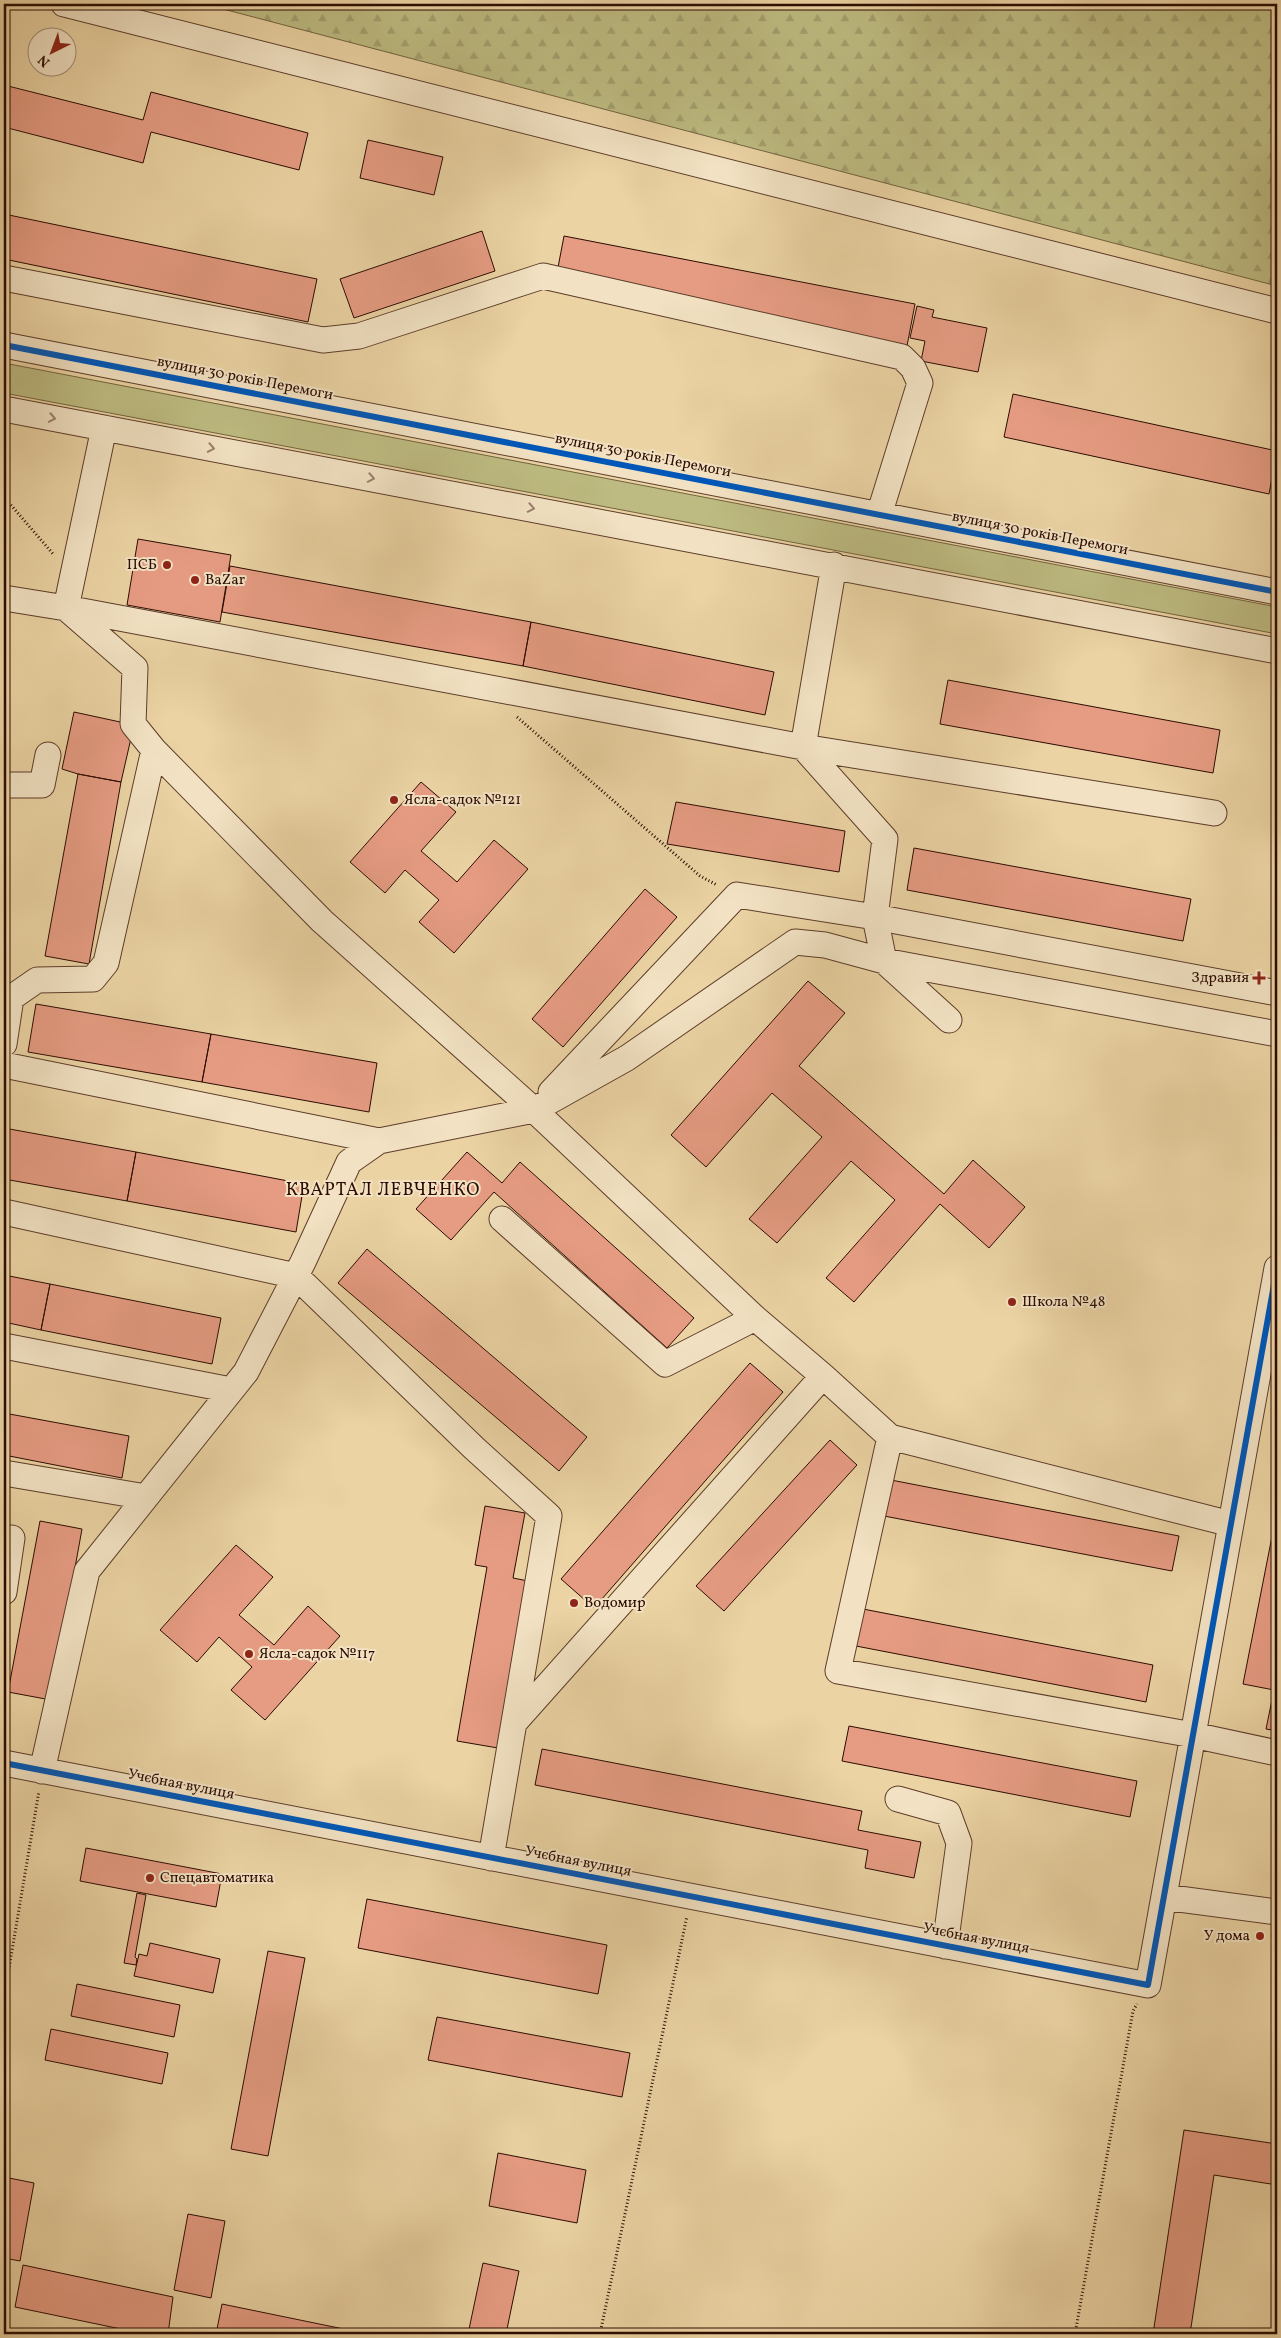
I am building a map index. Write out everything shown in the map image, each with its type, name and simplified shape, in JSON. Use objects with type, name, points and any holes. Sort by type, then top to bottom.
[{"type":"street","points":[[64,4],[1277,311]]},
{"type":"street","points":[[4,278],[324,340],[359,336],[543,276],[902,357],[913,368],[920,383],[879,515]]},
{"type":"street","name":"вулиця 30 років Перемоги","points":[[4,345],[1277,592]]},
{"type":"street","points":[[4,409],[834,565],[1277,651]]},
{"type":"street","points":[[66,608],[104,428]]},
{"type":"street","points":[[803,747],[834,565]]},
{"type":"street","points":[[4,598],[66,608],[803,747],[1214,813]]},
{"type":"street","points":[[66,608],[135,668],[133,724],[154,750],[322,921],[534,1110],[756,1318],[890,1437],[1231,1524]]},
{"type":"street","points":[[803,747],[885,839],[876,917],[884,961],[948,1020]]},
{"type":"street","points":[[4,1044],[8,998],[37,980],[93,980],[106,962],[154,750]]},
{"type":"street","points":[[4,785],[42,785],[48,755]]},
{"type":"street","points":[[534,1110],[737,895],[876,917],[1277,993]]},
{"type":"street","points":[[4,1065],[379,1141],[534,1110],[627,1058],[796,942],[825,945],[884,961],[1277,1034]]},
{"type":"street","points":[[42,1771],[87,1571],[246,1372],[296,1276],[348,1162],[379,1141]]},
{"type":"street","points":[[4,1212],[296,1276],[474,1448],[549,1516],[491,1858]]},
{"type":"street","points":[[502,1219],[665,1364],[756,1318]]},
{"type":"street","points":[[1148,1985],[1277,1268]]},
{"type":"street","points":[[4,1346],[231,1390]]},
{"type":"street","points":[[514,1723],[823,1376]]},
{"type":"street","points":[[890,1437],[838,1671],[1193,1735],[1277,1753]]},
{"type":"street","points":[[4,1473],[146,1497]]},
{"type":"street","points":[[4,1592],[12,1538]]},
{"type":"street","name":"Учєбная вулиця","points":[[4,1763],[1148,1985]]},
{"type":"street","points":[[898,1799],[948,1813],[959,1843],[945,1946]]},
{"type":"street","points":[[1164,1897],[1277,1912]]},
{"type":"path","points":[[4,497],[72,576]]},
{"type":"path","points":[[512,713],[700,876],[737,895]]},
{"type":"path","points":[[4,1998],[42,1771]]},
{"type":"path","points":[[600,2334],[690,1896]]},
{"type":"path","points":[[1075,2334],[1133,2011],[1148,1985]]},
{"type":"green space","points":[[204,4],[1277,4],[1277,286]]},
{"type":"green space","points":[[4,363],[1277,607],[1277,634],[4,393]]},
{"type":"building","points":[[4,85],[143,120],[151,92],[308,133],[299,170],[151,132],[143,163],[4,127]]},
{"type":"building","points":[[368,140],[443,157],[434,195],[360,178]]},
{"type":"building","points":[[4,214],[317,279],[308,322],[4,259]]},
{"type":"building","points":[[482,231],[495,271],[354,318],[340,279]]},
{"type":"building","points":[[564,236],[915,304],[907,346],[556,278]]},
{"type":"building","points":[[917,306],[934,310],[932,317],[987,328],[978,372],[921,361],[925,341],[910,338]]},
{"type":"building","points":[[1013,394],[1277,451],[1269,494],[1004,437]]},
{"type":"building","points":[[138,539],[231,555],[220,622],[127,605]]},
{"type":"building","points":[[230,566],[531,622],[523,666],[222,612]]},
{"type":"building","points":[[531,622],[774,672],[765,715],[523,666]]},
{"type":"building","points":[[948,680],[1220,730],[1213,773],[940,724]]},
{"type":"building","points":[[74,712],[134,725],[121,782],[62,769]]},
{"type":"building","points":[[78,774],[121,782],[89,964],[45,956]]},
{"type":"building","points":[[421,782],[456,812],[421,851],[457,882],[494,840],[528,869],[454,953],[419,922],[439,900],[405,870],[385,893],[350,862]]},
{"type":"building","points":[[676,802],[845,831],[839,872],[667,844]]},
{"type":"building","points":[[914,848],[1191,899],[1183,941],[907,890]]},
{"type":"building","points":[[645,889],[677,917],[563,1047],[532,1019]]},
{"type":"building","points":[[808,981],[845,1013],[799,1066],[944,1194],[973,1160],[1025,1207],[989,1248],[940,1204],[854,1302],[826,1278],[895,1200],[851,1161],[777,1243],[749,1219],[822,1137],[772,1093],[706,1167],[671,1135]]},
{"type":"building","points":[[36,1004],[211,1034],[202,1082],[28,1052]]},
{"type":"building","points":[[211,1034],[377,1063],[369,1112],[202,1082]]},
{"type":"building","points":[[4,1128],[136,1152],[127,1201],[4,1179]]},
{"type":"building","points":[[136,1152],[304,1184],[296,1232],[127,1201]]},
{"type":"building","points":[[467,1152],[502,1183],[520,1162],[694,1318],[667,1348],[494,1192],[451,1240],[416,1209]]},
{"type":"building","points":[[367,1249],[587,1437],[559,1471],[338,1283]]},
{"type":"building","points":[[4,1275],[50,1284],[41,1330],[4,1322]]},
{"type":"building","points":[[50,1284],[221,1318],[212,1364],[41,1330]]},
{"type":"building","points":[[750,1363],[783,1392],[594,1608],[561,1579]]},
{"type":"building","points":[[4,1413],[129,1436],[122,1478],[4,1455]]},
{"type":"building","points":[[830,1440],[857,1465],[724,1611],[696,1586]]},
{"type":"building","points":[[891,1480],[1179,1536],[1172,1571],[884,1516]]},
{"type":"building","points":[[485,1506],[525,1513],[513,1578],[528,1581],[498,1748],[457,1741],[487,1567],[475,1565]]},
{"type":"building","points":[[1277,1511],[1277,1675],[1274,1690],[1243,1684]]},
{"type":"building","points":[[40,1521],[82,1529],[51,1700],[8,1692]]},
{"type":"building","points":[[236,1545],[273,1577],[239,1615],[274,1645],[308,1606],[340,1636],[265,1720],[231,1690],[252,1667],[219,1637],[197,1662],[160,1630]]},
{"type":"building","points":[[863,1609],[1153,1665],[1146,1702],[856,1646]]},
{"type":"building","points":[[1274,1690],[1277,1691],[1277,1731],[1266,1729]]},
{"type":"building","points":[[849,1726],[1137,1781],[1130,1817],[842,1761]]},
{"type":"building","points":[[542,1749],[862,1811],[858,1830],[921,1842],[914,1878],[865,1868],[868,1850],[535,1785]]},
{"type":"building","points":[[86,1848],[222,1874],[216,1907],[80,1881]]},
{"type":"building","points":[[137,1893],[146,1895],[135,1957],[137,1959],[136,1965],[124,1963]]},
{"type":"building","points":[[367,1899],[607,1945],[598,1994],[358,1948]]},
{"type":"building","points":[[150,1943],[220,1959],[213,1993],[134,1976],[139,1954],[147,1956]]},
{"type":"building","points":[[268,1951],[305,1958],[268,2156],[231,2149]]},
{"type":"building","points":[[77,1984],[180,2005],[174,2037],[71,2016]]},
{"type":"building","points":[[437,2017],[630,2053],[622,2097],[428,2060]]},
{"type":"building","points":[[51,2029],[168,2053],[162,2084],[45,2060]]},
{"type":"building","points":[[1184,2130],[1277,2144],[1277,2185],[1214,2175],[1190,2334],[1153,2334]]},
{"type":"building","points":[[498,2153],[586,2170],[577,2223],[489,2206]]},
{"type":"building","points":[[4,2177],[34,2183],[20,2261],[4,2258]]},
{"type":"building","points":[[188,2214],[225,2221],[211,2298],[174,2290]]},
{"type":"building","points":[[483,2263],[519,2271],[506,2334],[468,2334]]},
{"type":"building","points":[[23,2265],[173,2297],[168,2334],[145,2334],[15,2307]]},
{"type":"building","points":[[222,2304],[368,2334],[216,2334]]},
{"type":"cycle path","points":[[4,345],[1277,592]]},
{"type":"cycle path","points":[[4,1763],[1148,1985],[1277,1268]]},
{"type":"place","name":"ПСБ","points":[[167,565]]},
{"type":"place","name":"BaZar","points":[[195,580]]},
{"type":"place","name":"Ясла-садок №121","points":[[394,800]]},
{"type":"place","name":"Здравия","points":[[1259,978]]},
{"type":"place","name":"Школа №48","points":[[1012,1302]]},
{"type":"place","name":"Водомир","points":[[574,1603]]},
{"type":"place","name":"Ясла-садок №117","points":[[249,1654]]},
{"type":"place","name":"Спецавтоматика","points":[[150,1878]]},
{"type":"place","name":"У дома","points":[[1260,1936]]},
{"type":"district","name":"КВАРТАЛ ЛЕВЧЕНКО","points":[[383,1190]]}]
